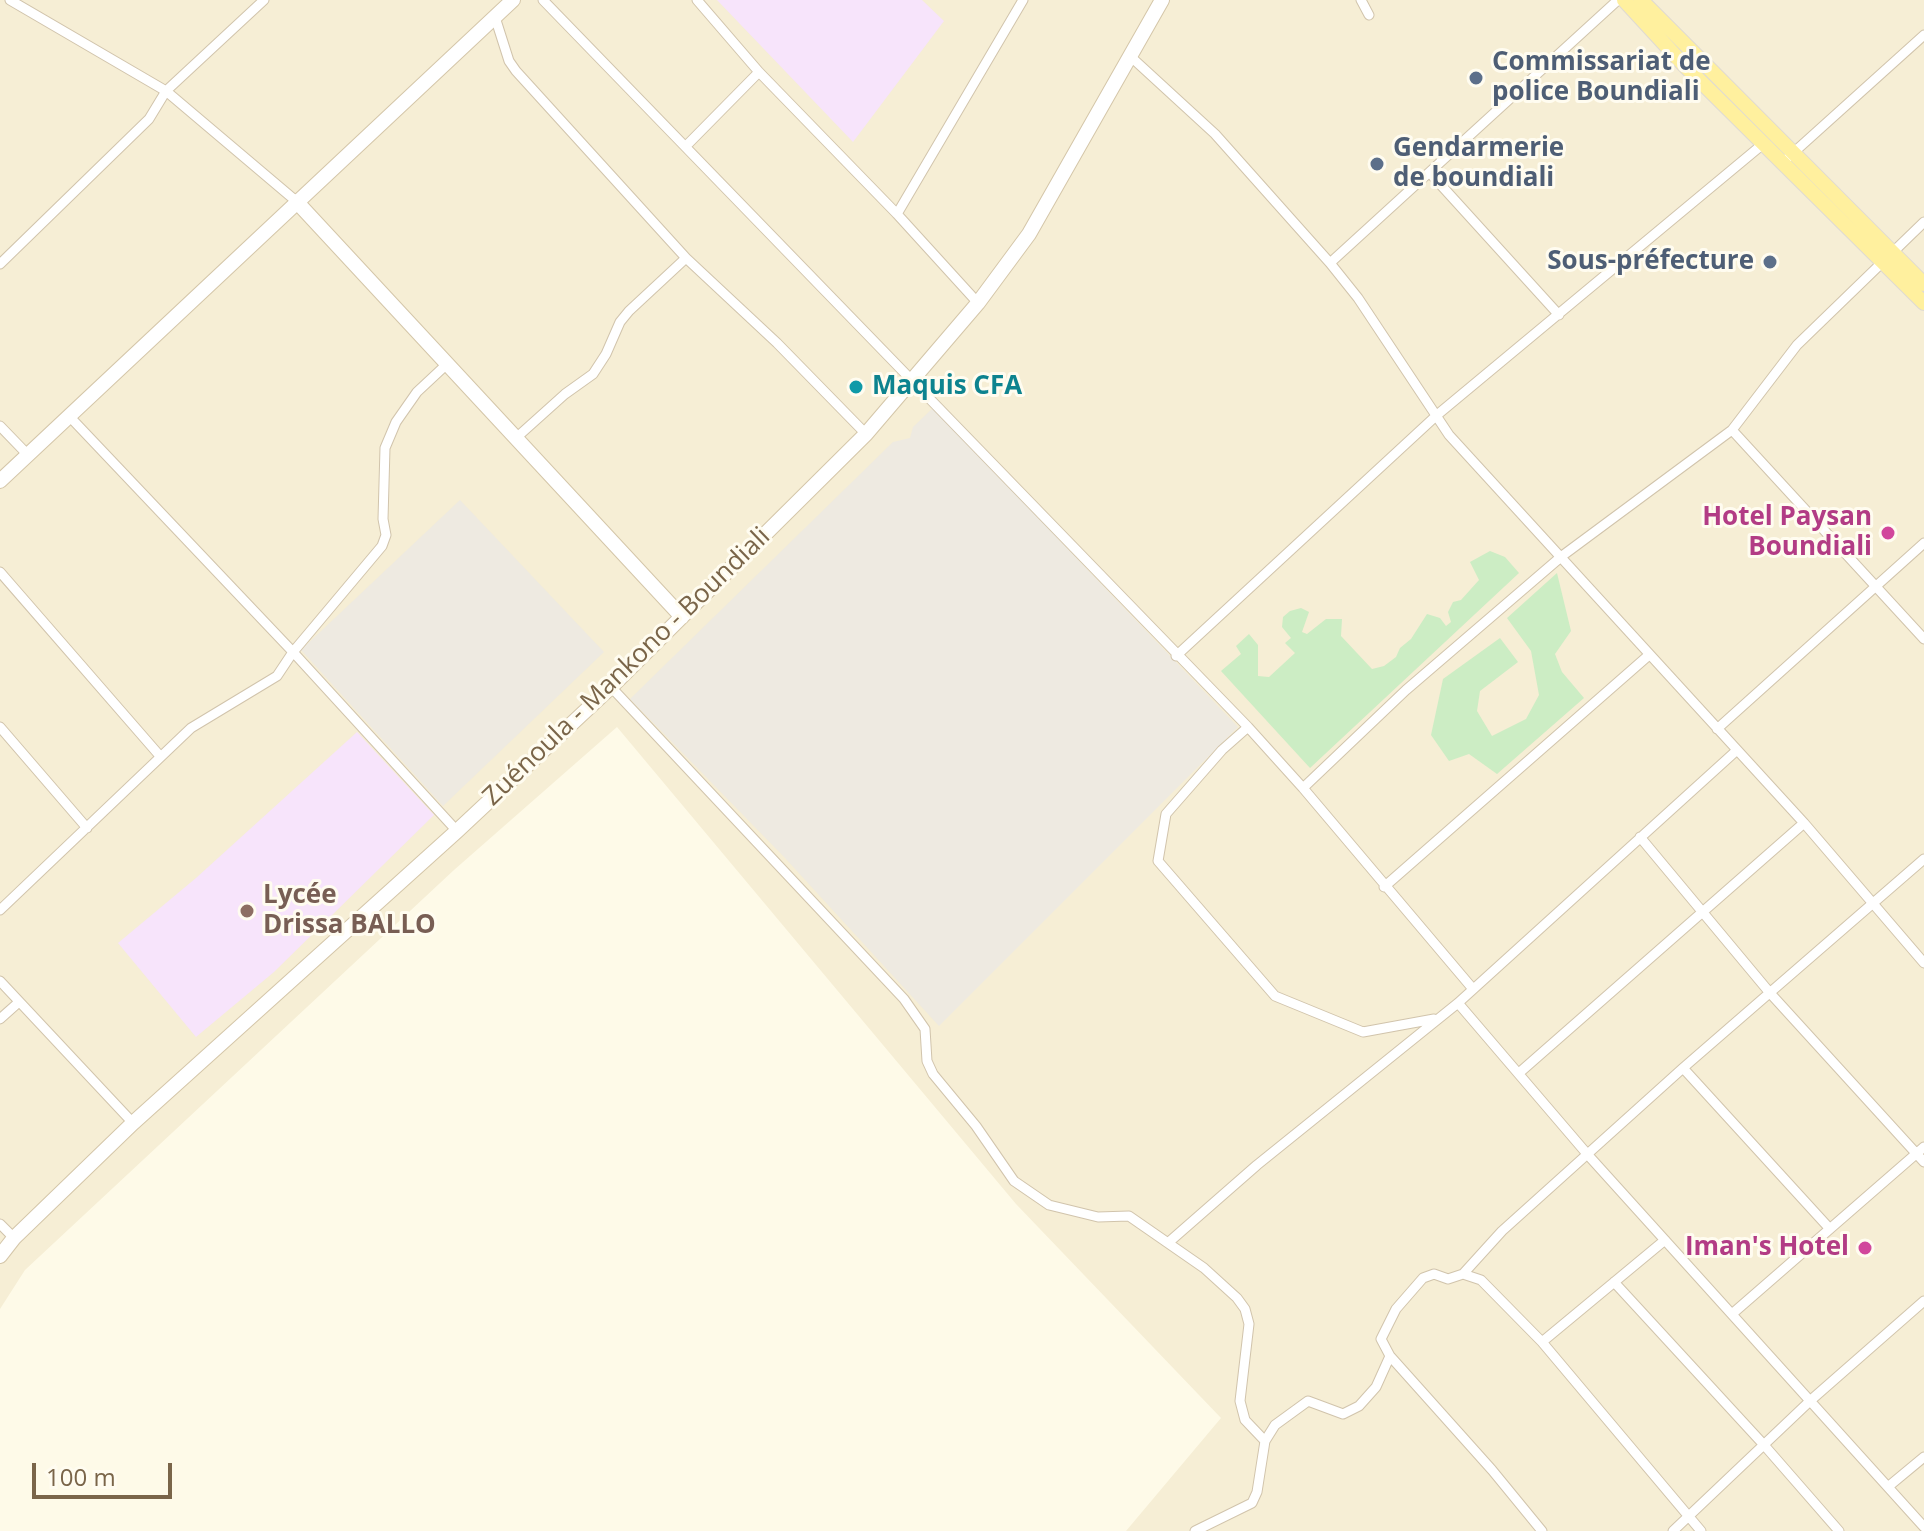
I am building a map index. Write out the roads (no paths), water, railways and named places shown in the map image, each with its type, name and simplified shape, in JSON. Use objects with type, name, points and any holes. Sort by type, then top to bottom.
[{"type":"main road","points":[[0,481],[513,0]]},
{"type":"main road","name":"Zuénoula - Mankono - Boundiali","points":[[0,1256],[14,1238],[133,1123],[457,831],[611,687],[866,434],[978,303],[1029,234],[1162,0]]},
{"type":"main road","points":[[1621,0],[1763,144],[1787,158]]},
{"type":"main road","points":[[1641,0],[1787,158],[1887,257],[1924,303]]},
{"type":"main road","points":[[296,201],[682,617]]},
{"type":"main road","points":[[1887,257],[1924,284]]},
{"type":"street","points":[[10,0],[166,91],[296,201]]},
{"type":"street","points":[[0,264],[149,119],[166,91],[264,0]]},
{"type":"street","points":[[543,0],[1248,727],[1473,989]]},
{"type":"street","points":[[697,0],[759,72],[897,214],[978,303]]},
{"type":"street","points":[[897,214],[1023,0]]},
{"type":"street","points":[[1361,0],[1369,15]]},
{"type":"street","points":[[1330,263],[1621,0]]},
{"type":"street","points":[[495,17],[509,61],[516,71],[686,258],[777,343],[866,434]]},
{"type":"street","points":[[1787,158],[1924,35]]},
{"type":"street","points":[[1130,56],[1215,134],[1330,263],[1358,298],[1449,435],[1804,823],[1924,963]]},
{"type":"street","points":[[686,146],[759,72]]},
{"type":"street","points":[[1176,656],[1437,415],[1763,144]]},
{"type":"street","points":[[1430,173],[1559,315]]},
{"type":"street","points":[[1303,788],[1406,690],[1562,556],[1732,430],[1797,345],[1924,222]]},
{"type":"street","points":[[516,438],[565,394],[593,374],[620,322],[640,299],[686,258]]},
{"type":"street","points":[[0,910],[191,728],[277,676],[293,652],[382,546],[386,535],[383,519],[385,448],[396,422],[417,392],[447,364]]},
{"type":"street","points":[[70,417],[293,652],[457,831]]},
{"type":"street","points":[[0,426],[28,455]]},
{"type":"street","points":[[1732,430],[1924,639]]},
{"type":"street","points":[[1717,729],[1924,543]]},
{"type":"street","points":[[0,572],[160,756]]},
{"type":"street","points":[[1384,887],[1649,655]]},
{"type":"street","points":[[611,687],[904,999],[925,1029],[924,1047],[933,1074],[976,1126],[1014,1181],[1049,1205],[1098,1217],[1129,1216],[1204,1268],[1237,1298],[1245,1309],[1249,1324],[1240,1401],[1245,1420],[1265,1441]]},
{"type":"street","points":[[1248,727],[1222,750],[1166,814],[1158,861],[1275,996],[1363,1032],[1437,1018]]},
{"type":"street","points":[[1,730],[87,828]]},
{"type":"street","points":[[1169,1242],[1257,1165],[1458,1003],[1736,751]]},
{"type":"street","points":[[1519,1073],[1804,823]]},
{"type":"street","points":[[1640,837],[1770,993],[1920,1150],[1924,1162]]},
{"type":"street","points":[[1542,1531],[1390,1356],[1381,1339],[1405,1297],[1423,1278],[1434,1274],[1448,1279],[1463,1274],[1502,1231],[1683,1068],[1924,859]]},
{"type":"street","points":[[0,981],[133,1123]]},
{"type":"street","points":[[0,1019],[19,1002]]},
{"type":"street","points":[[1458,1003],[1588,1155],[1924,1527]]},
{"type":"street","points":[[1683,1068],[1830,1229]]},
{"type":"street","points":[[1732,1314],[1920,1150]]},
{"type":"street","points":[[0,1224],[14,1238]]},
{"type":"street","points":[[1542,1342],[1665,1240]]},
{"type":"street","points":[[1463,1274],[1481,1280],[1542,1342],[1701,1531]]},
{"type":"street","points":[[1614,1282],[1839,1531]]},
{"type":"street","points":[[1673,1531],[1811,1400],[1924,1301]]},
{"type":"street","points":[[1195,1531],[1252,1503],[1257,1492],[1265,1441],[1275,1425],[1308,1401],[1343,1414],[1359,1406],[1376,1387],[1390,1356]]},
{"type":"street","points":[[1889,1486],[1924,1457]]},
{"type":"place","name":"Commissariat de police Boundiali","points":[[1476,78]]},
{"type":"place","name":"Gendarmerie de boundiali","points":[[1377,164]]},
{"type":"place","name":"Sous-préfecture","points":[[1770,262]]},
{"type":"place","name":"Maquis CFA","points":[[856,387]]},
{"type":"place","name":"Hotel Paysan Boundiali","points":[[1888,533]]},
{"type":"place","name":"Lycée Drissa BALLO","points":[[247,911]]},
{"type":"place","name":"Iman's Hotel","points":[[1865,1248]]}]
